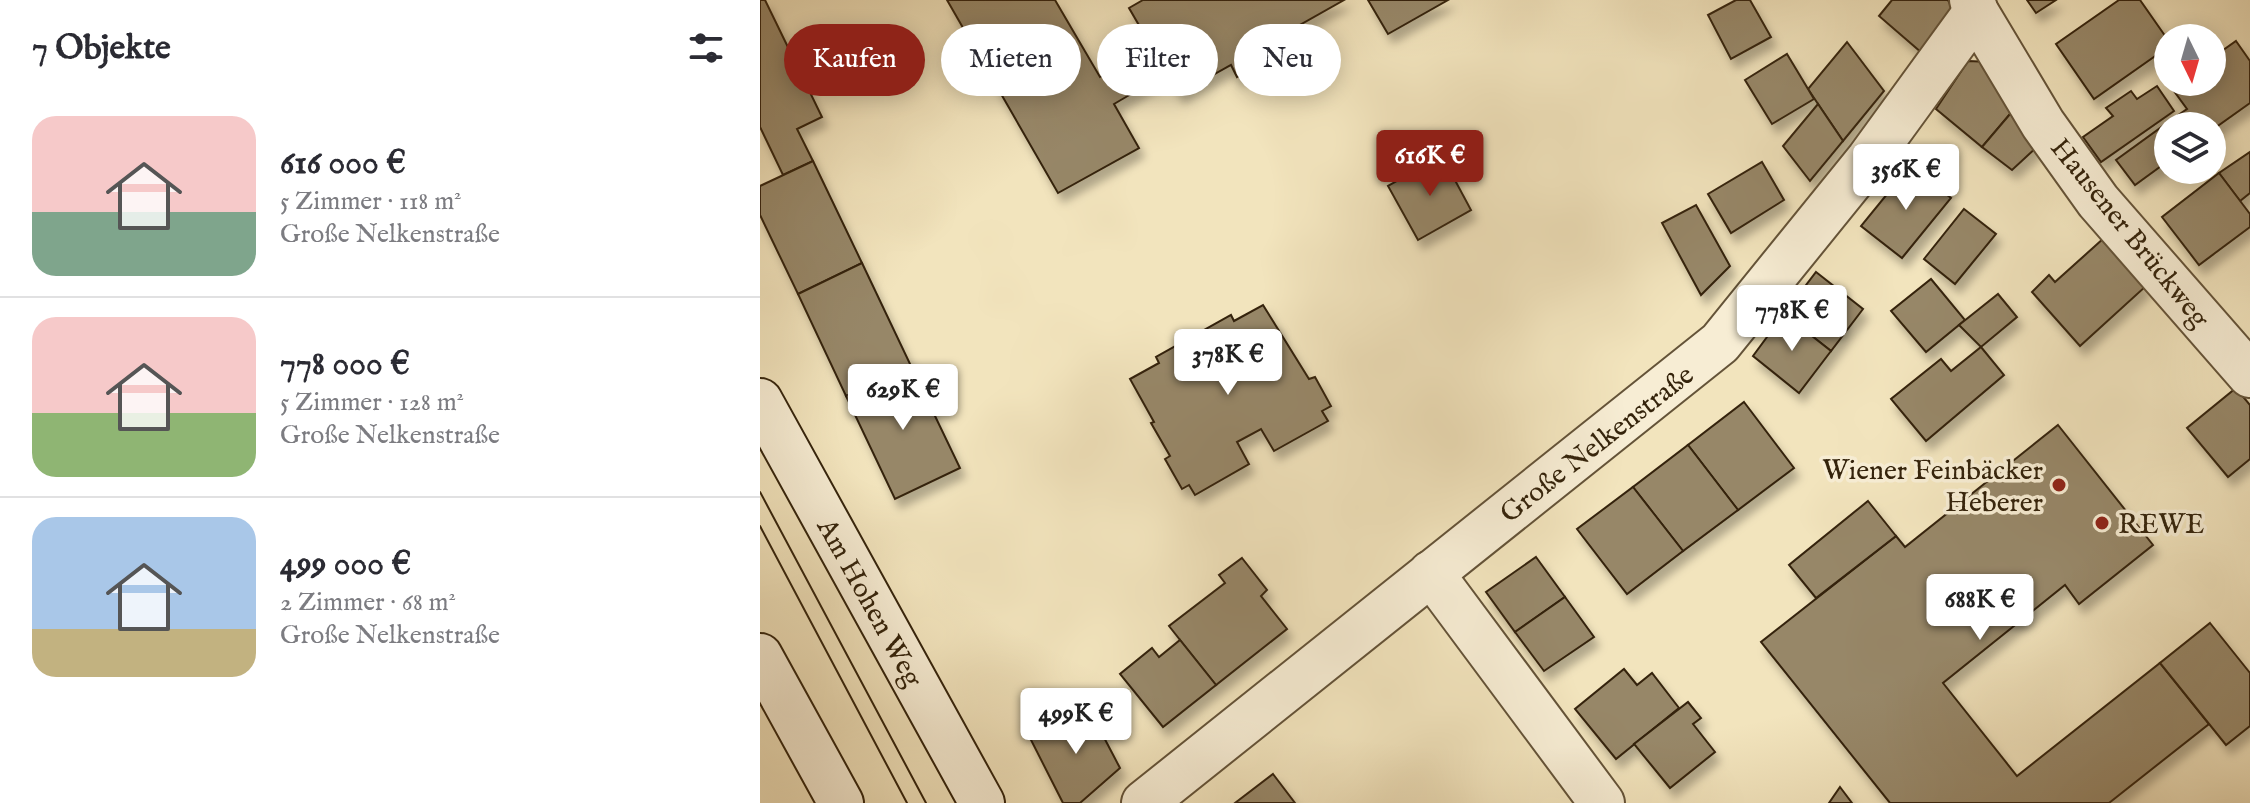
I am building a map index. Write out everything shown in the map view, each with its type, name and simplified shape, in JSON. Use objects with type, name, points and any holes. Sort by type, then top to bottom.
[{"type":"street","name":"Hausener Brückweg","points":[[1974,6],[2043,124],[2098,201],[2250,375]]},
{"type":"street","name":"Große Nelkenstraße","points":[[1144,803],[1720,343],[1869,159],[1974,6]]},
{"type":"street","name":"Am Hohen Weg","points":[[760,401],[982,803]]},
{"type":"street","points":[[1431,573],[1602,803]]},
{"type":"street","points":[[760,656],[841,803]]},
{"type":"building","points":[[760,0],[765,0],[784,39],[784,96],[812,96],[822,117],[797,129],[813,161],[783,175],[760,127]]},
{"type":"building","points":[[947,0],[1055,0],[1069,24],[961,24]]},
{"type":"building","points":[[1143,0],[1344,0],[1302,24],[1234,24],[1234,71],[1231,65],[1218,72],[1218,24],[1138,24],[1129,8]]},
{"type":"building","points":[[1368,0],[1448,0],[1388,34]]},
{"type":"building","points":[[1736,0],[1750,0],[1771,37],[1731,59],[1708,15]]},
{"type":"building","points":[[1892,0],[1948,0],[1954,12],[1922,53],[1879,16]]},
{"type":"building","points":[[2027,0],[2056,0],[2036,13]]},
{"type":"building","points":[[2119,0],[2140,0],[2157,24],[2154,24],[2154,57],[2094,99],[2056,44]]},
{"type":"building","points":[[2236,41],[2250,61],[2250,103],[2226,120],[2226,112],[2183,112],[2187,109],[2178,96],[2226,96],[2226,48]]},
{"type":"building","points":[[1847,42],[1884,91],[1843,141],[1808,89]]},
{"type":"building","points":[[1081,44],[1097,72],[1097,96],[1128,96],[1114,104],[1139,148],[1058,193],[1002,96],[1081,96]]},
{"type":"building","points":[[1787,54],[1814,99],[1772,124],[1745,80]]},
{"type":"building","points":[[1968,61],[1990,62],[2016,107],[1982,147],[1936,109]]},
{"type":"building","points":[[2154,88],[2154,96],[2164,96],[2174,111],[2154,112],[2154,125],[2101,162],[2083,137],[2113,116],[2106,108],[2131,91],[2137,99]]},
{"type":"building","points":[[1818,104],[1843,141],[1810,181],[1783,146]]},
{"type":"building","points":[[2016,107],[2039,145],[2012,170],[1982,147]]},
{"type":"building","points":[[2154,132],[2154,171],[2135,185],[2116,160]]},
{"type":"building","points":[[2250,152],[2250,193],[2240,201],[2226,182],[2226,168]]},
{"type":"building","points":[[1442,156],[1471,210],[1418,240],[1388,186]]},
{"type":"building","points":[[813,161],[862,263],[798,294],[760,215],[760,186]]},
{"type":"building","points":[[1762,162],[1784,200],[1731,233],[1708,194]]},
{"type":"building","points":[[1910,166],[1951,198],[1902,258],[1861,226]]},
{"type":"building","points":[[2226,182],[2250,214],[2250,227],[2199,265],[2162,217],[2205,184]]},
{"type":"building","points":[[1696,205],[1730,266],[1701,295],[1662,223]]},
{"type":"building","points":[[1964,209],[1996,234],[1955,284],[1924,259]]},
{"type":"building","points":[[2104,238],[2146,286],[2080,346],[2032,292],[2049,275],[2055,282]]},
{"type":"building","points":[[862,263],[911,366],[846,396],[798,294]]},
{"type":"building","points":[[1816,272],[1863,309],[1831,351],[1784,314]]},
{"type":"building","points":[[1931,279],[1965,320],[1926,352],[1891,311]]},
{"type":"building","points":[[1998,294],[2017,317],[1981,347],[1959,325]]},
{"type":"building","points":[[1263,305],[1309,379],[1315,377],[1331,406],[1322,411],[1328,421],[1274,451],[1261,429],[1237,442],[1249,464],[1195,495],[1189,485],[1182,489],[1165,459],[1170,456],[1130,379],[1159,363],[1156,357],[1231,315],[1234,321]]},
{"type":"building","points":[[1784,314],[1831,351],[1799,393],[1753,356]]},
{"type":"building","points":[[1981,347],[2004,375],[1926,441],[1891,399],[1941,359],[1951,371]]},
{"type":"building","points":[[911,366],[960,468],[895,499],[846,396]]},
{"type":"building","points":[[2236,388],[2250,405],[2250,459],[2228,477],[2187,428]]},
{"type":"building","points":[[1744,402],[1794,468],[1738,510],[1688,445]]},
{"type":"building","points":[[2058,425],[2153,545],[2079,604],[2065,585],[1943,683],[2017,776],[2160,663],[2209,724],[2109,803],[1890,803],[1761,642],[1896,536],[1905,547]]},
{"type":"building","points":[[1688,445],[1738,510],[1683,551],[1633,487]]},
{"type":"building","points":[[1633,487],[1683,551],[1627,594],[1577,529]]},
{"type":"building","points":[[1868,501],[1896,536],[1816,598],[1789,565]]},
{"type":"building","points":[[1536,557],[1565,597],[1515,632],[1486,592]]},
{"type":"building","points":[[1242,558],[1267,590],[1261,596],[1287,629],[1216,685],[1169,626],[1225,583],[1219,575]]},
{"type":"building","points":[[1565,597],[1594,637],[1544,671],[1515,632]]},
{"type":"building","points":[[2210,623],[2250,673],[2250,726],[2226,745],[2160,663]]},
{"type":"building","points":[[1180,640],[1216,685],[1163,727],[1120,674],[1152,648],[1159,657]]},
{"type":"building","points":[[1624,669],[1637,685],[1652,673],[1679,708],[1616,759],[1575,709]]},
{"type":"building","points":[[1688,702],[1701,718],[1693,724],[1715,752],[1670,788],[1634,744]]},
{"type":"building","points":[[1088,707],[1120,768],[1080,803],[1063,803],[1030,738]]},
{"type":"building","points":[[1273,774],[1295,803],[1235,803]]},
{"type":"building","points":[[1840,787],[1852,803],[1829,803]]},
{"type":"tram line","points":[[760,492],[926,803]]},
{"type":"tram line","points":[[760,526],[907,803]]},
{"type":"place","name":"Wiener Feinbäcker Heberer","points":[[2059,485]]},
{"type":"place","name":"REWE","points":[[2102,523]]}]
